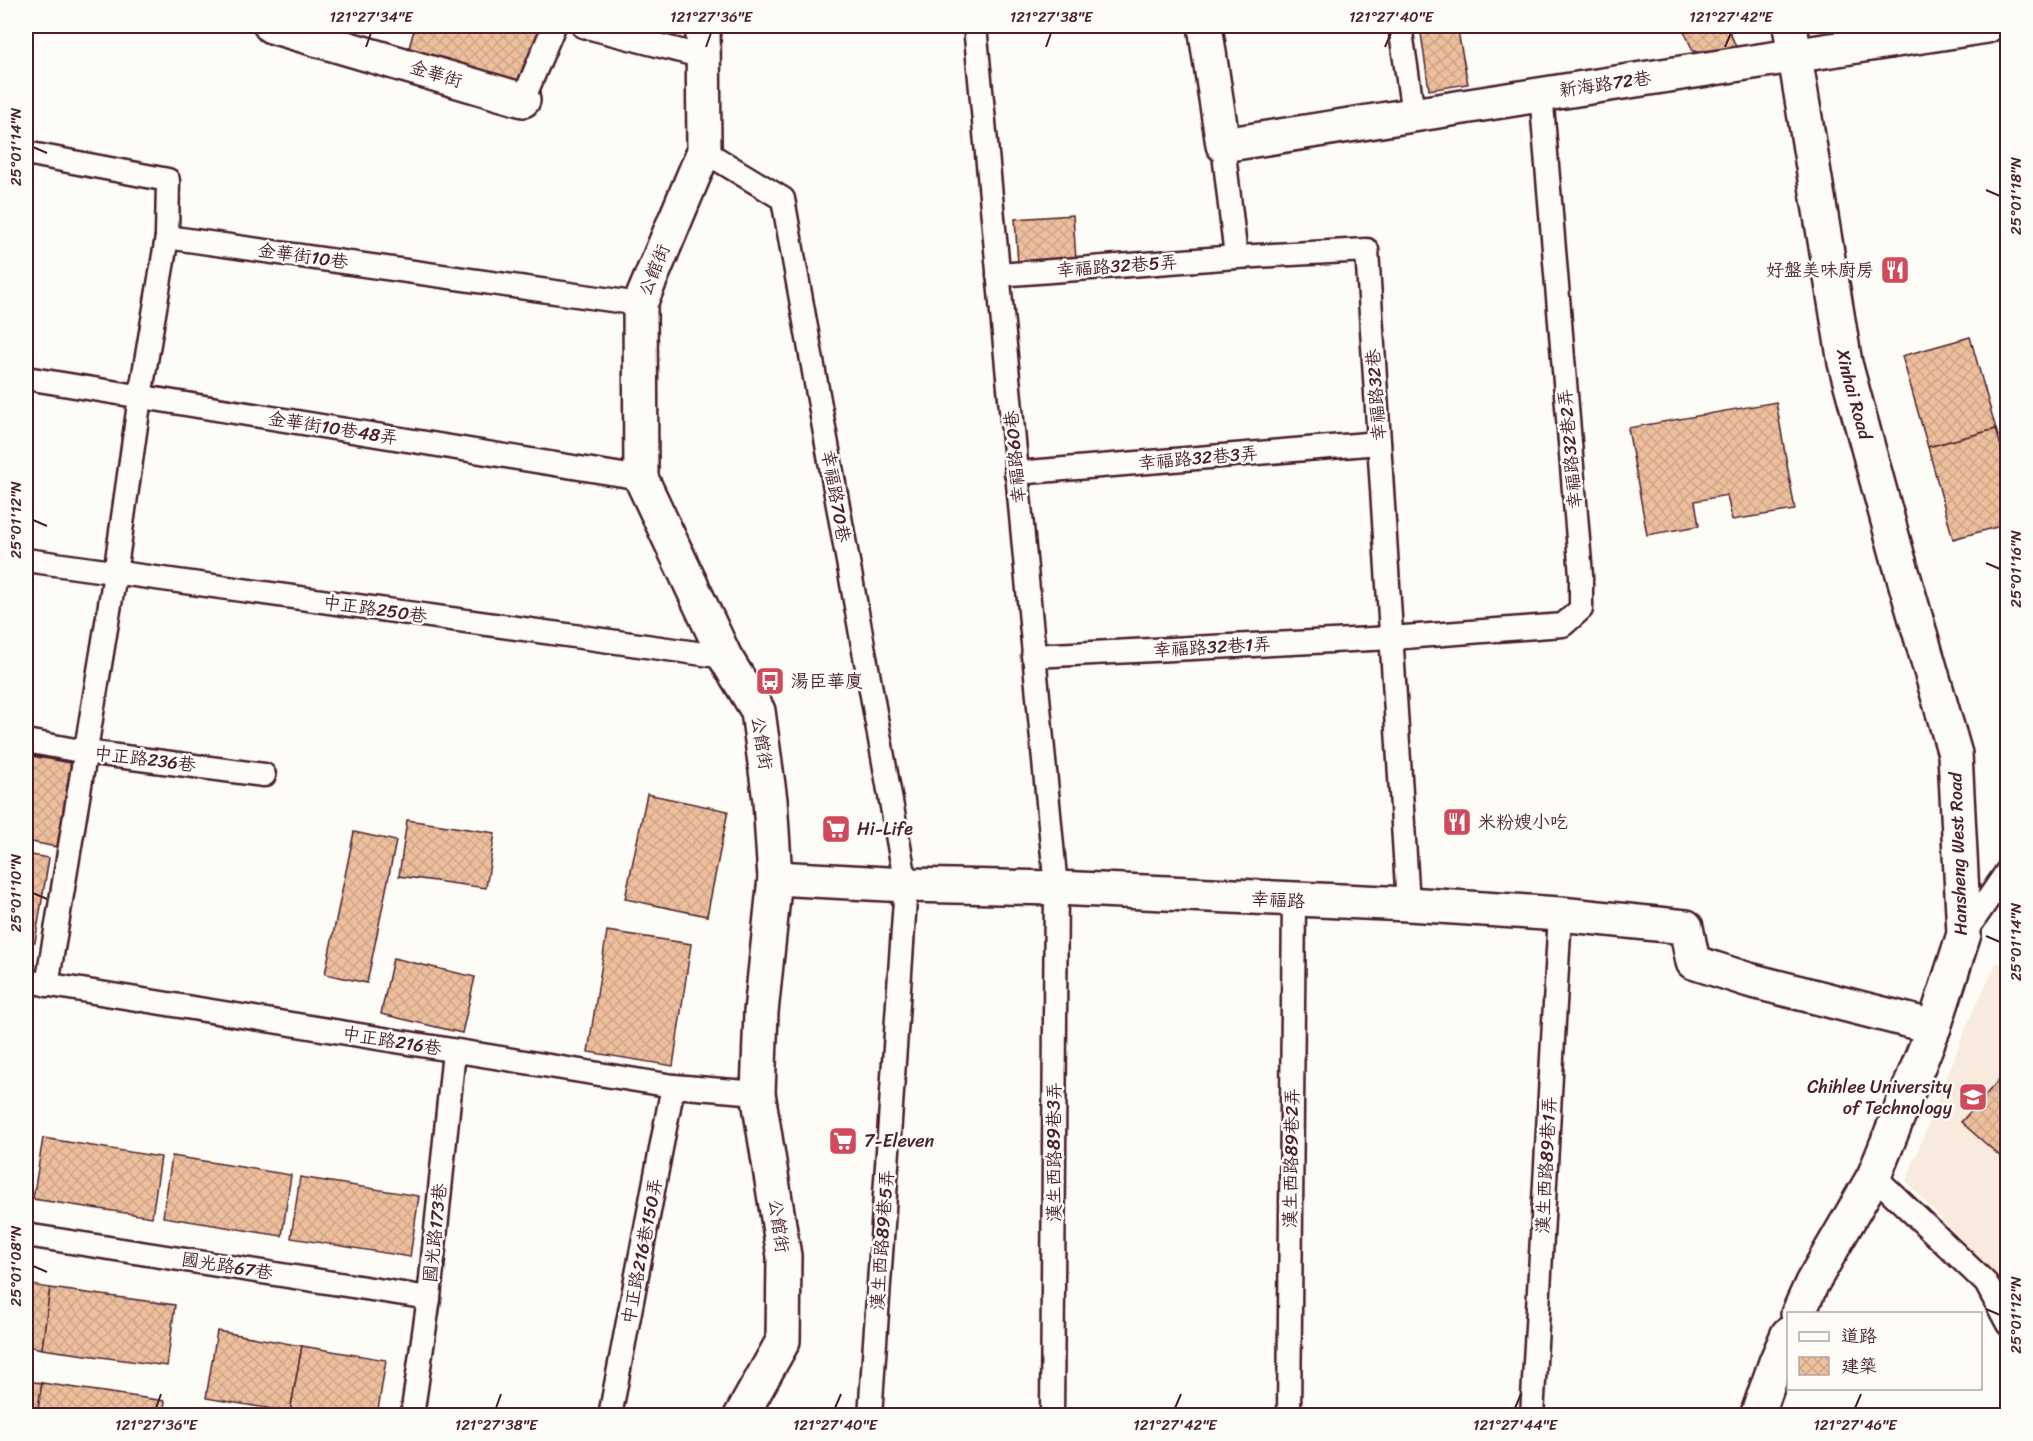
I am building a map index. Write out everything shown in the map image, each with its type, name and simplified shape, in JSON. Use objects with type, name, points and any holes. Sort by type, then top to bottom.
[{"type":"street","name":"金華街","points":[[271,26],[523,100]]},
{"type":"street","points":[[1205,26],[1223,145]]},
{"type":"street","name":"新海路72巷","points":[[1223,145],[1541,93],[1792,41],[1988,26]]},
{"type":"street","name":"公館街","points":[[703,41],[704,150],[640,304],[641,478],[725,657],[758,711],[770,800],[775,878],[761,1012],[758,1093],[784,1256],[783,1341],[741,1416]]},
{"type":"street","name":"Xinhai Road","points":[[1792,41],[1845,363],[1955,754]]},
{"type":"street","name":"Hansheng West Road","points":[[1799,1312],[1812,1283],[1874,1176],[1934,1027],[1964,934],[1955,754]]},
{"type":"street","name":"幸福路","points":[[775,878],[1408,904],[1560,914],[1686,927],[1693,962],[1749,980],[1934,1027]]},
{"type":"street","points":[[1757,1416],[1787,1336]]},
{"type":"lane","name":"金華街","points":[[523,100],[554,26]]},
{"type":"lane","points":[[583,26],[703,41]]},
{"type":"lane","name":"幸福路60巷","points":[[975,26],[1056,888]]},
{"type":"lane","points":[[1400,26],[1413,113]]},
{"type":"lane","name":"幸福路32巷2弄","points":[[1391,638],[1563,625],[1581,609],[1581,575],[1541,93]]},
{"type":"lane","points":[[1223,145],[1236,257]]},
{"type":"lane","name":"幸福路70巷","points":[[704,150],[783,199],[906,885]]},
{"type":"lane","points":[[26,153],[168,180],[167,237],[140,397],[116,574],[86,752],[36,983]]},
{"type":"lane","name":"金華街10巷","points":[[167,237],[640,304]]},
{"type":"lane","name":"幸福路32巷","points":[[1236,257],[1367,250],[1408,904]]},
{"type":"lane","name":"幸福路32巷5弄","points":[[998,275],[1236,257]]},
{"type":"lane","name":"金華街10巷48弄","points":[[26,378],[641,478]]},
{"type":"lane","name":"幸福路32巷3弄","points":[[1016,473],[1379,443]]},
{"type":"lane","name":"中正路250巷","points":[[26,560],[725,657]]},
{"type":"lane","name":"幸福路32巷1弄","points":[[1033,656],[1391,638]]},
{"type":"lane","name":"中正路236巷","points":[[26,741],[86,752],[264,775]]},
{"type":"lane","points":[[1964,934],[2007,870]]},
{"type":"lane","name":"漢生西路89巷5弄","points":[[870,1416],[906,885]]},
{"type":"lane","name":"漢生西路89巷3弄","points":[[1052,1416],[1056,888]]},
{"type":"lane","name":"漢生西路89巷2弄","points":[[1289,1416],[1294,900]]},
{"type":"lane","name":"漢生西路89巷1弄","points":[[1532,1416],[1560,914]]},
{"type":"lane","name":"中正路216巷","points":[[36,983],[673,1086],[758,1093]]},
{"type":"lane","name":"國光路173巷","points":[[412,1416],[429,1298],[454,1051]]},
{"type":"lane","name":"中正路216巷150弄","points":[[610,1416],[673,1086]]},
{"type":"lane","points":[[1874,1176],[1986,1283],[2007,1324]]},
{"type":"lane","name":"國光路67巷","points":[[26,1235],[429,1298]]},
{"type":"shaded area","name":"Chihlee University of Technology","points":[[1997,962],[2008,969],[2007,1289],[1906,1181],[1972,1013]]},
{"type":"building","points":[[415,26],[543,26],[527,90],[406,59]]},
{"type":"building","points":[[1420,26],[1457,26],[1468,84],[1429,90]]},
{"type":"building","points":[[1682,26],[1736,26],[1729,30],[1740,56],[1732,59],[1714,51],[1693,51]]},
{"type":"building","points":[[1073,215],[1076,261],[1018,264],[1015,219]]},
{"type":"building","points":[[1970,337],[1996,429],[1928,447],[1902,356]]},
{"type":"building","points":[[1776,402],[1795,510],[1732,520],[1727,495],[1695,501],[1699,526],[1647,535],[1628,428]]},
{"type":"building","points":[[1996,429],[2008,471],[2008,524],[1953,539],[1928,447]]},
{"type":"building","points":[[26,755],[71,763],[57,847],[26,841]]},
{"type":"building","points":[[647,794],[728,811],[707,916],[625,899]]},
{"type":"building","points":[[407,820],[495,833],[486,888],[399,876]]},
{"type":"building","points":[[354,832],[396,841],[367,983],[325,974]]},
{"type":"building","points":[[26,854],[49,858],[35,942],[26,940]]},
{"type":"building","points":[[607,931],[691,944],[673,1066],[588,1052]]},
{"type":"building","points":[[393,958],[475,977],[462,1033],[381,1014]]},
{"type":"building","points":[[2008,1070],[2008,1163],[1961,1122]]},
{"type":"building","points":[[26,1136],[32,1137],[26,1177]]},
{"type":"building","points":[[43,1138],[161,1157],[152,1217],[33,1199]]},
{"type":"building","points":[[172,1156],[291,1175],[282,1236],[163,1217]]},
{"type":"building","points":[[300,1177],[419,1196],[410,1257],[291,1238]]},
{"type":"building","points":[[26,1284],[50,1288],[42,1349],[26,1346]]},
{"type":"building","points":[[50,1288],[175,1305],[167,1366],[42,1349]]},
{"type":"building","points":[[217,1331],[302,1346],[290,1412],[206,1398]]},
{"type":"building","points":[[302,1346],[386,1360],[377,1416],[310,1416],[290,1412]]},
{"type":"building","points":[[26,1381],[42,1383],[37,1416],[26,1416]]},
{"type":"building","points":[[42,1383],[165,1401],[163,1416],[37,1416]]},
{"type":"place","name":"好盤美味廚房","points":[[1895,270]]},
{"type":"place","name":"湯臣華廈","points":[[770,681]]},
{"type":"place","name":"米粉嫂小吃","points":[[1457,822]]},
{"type":"place","name":"Hi-Life","points":[[836,829]]},
{"type":"place","name":"Chihlee University of Technology","points":[[1973,1097]]},
{"type":"place","name":"7-Eleven","points":[[843,1141]]}]
